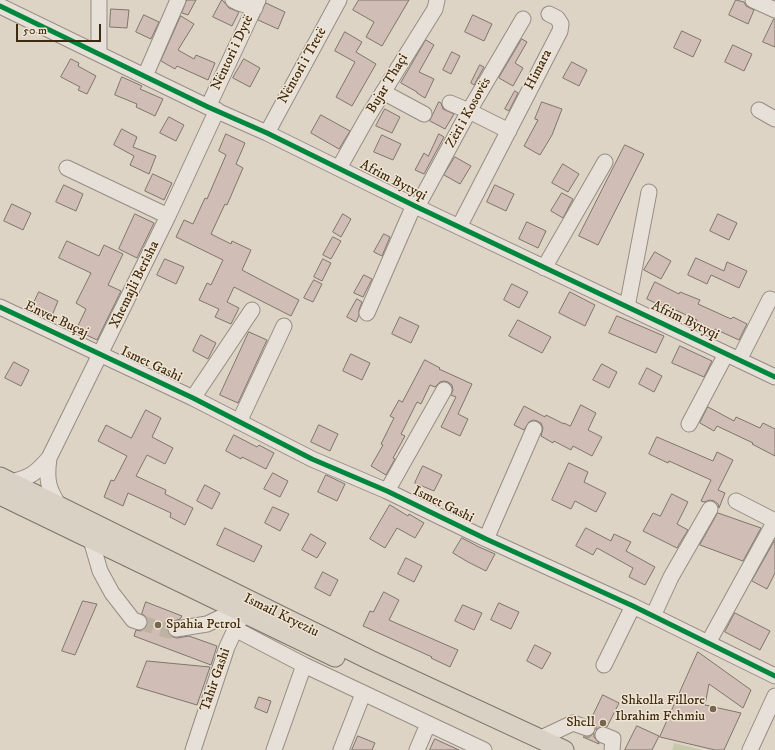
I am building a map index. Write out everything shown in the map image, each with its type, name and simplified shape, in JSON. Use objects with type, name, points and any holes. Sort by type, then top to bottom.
[{"type":"main road","name":"Ismail Kryeziu","points":[[3,485],[60,507],[239,612]]},
{"type":"main road","name":"Ismail Kryeziu","points":[[3,485],[91,540],[239,612],[413,681],[537,744],[564,750]]},
{"type":"street","points":[[99,54],[100,0]]},
{"type":"street","points":[[145,76],[178,0]]},
{"type":"street","points":[[233,0],[239,3],[257,4]]},
{"type":"street","name":"Nëntori i Tretë","points":[[267,133],[340,0]]},
{"type":"street","name":"Bujar Thaçi","points":[[340,168],[383,92],[435,8],[437,0]]},
{"type":"street","name":"Nëntori i Dytë","points":[[213,109],[257,4]]},
{"type":"street","name":"Afrim Bytyqi","points":[[0,6],[213,109],[340,168],[544,268],[775,377]]},
{"type":"street","name":"Himara","points":[[459,227],[560,31],[561,24],[557,18],[549,14]]},
{"type":"street","name":"Zëri i Kosovës","points":[[416,206],[523,19]]},
{"type":"street","points":[[383,92],[424,114]]},
{"type":"street","points":[[450,103],[509,130]]},
{"type":"street","name":"Xhemajli Berisha","points":[[60,507],[52,495],[48,483],[47,473],[50,458],[168,216],[213,109]]},
{"type":"street","points":[[759,110],[775,119]]},
{"type":"street","points":[[544,268],[605,162]]},
{"type":"street","points":[[66,168],[168,216]]},
{"type":"street","points":[[627,307],[649,192]]},
{"type":"street","name":"Afrim Bytyqi","points":[[367,313],[416,206]]},
{"type":"street","points":[[739,360],[770,299]]},
{"type":"street","name":"Enver Buçaj","points":[[0,307],[101,355]]},
{"type":"street","name":"Ismet Gashi","points":[[193,398],[252,310]]},
{"type":"street","points":[[239,422],[284,326]]},
{"type":"street","name":"Afrim Bytyqi","points":[[689,424],[726,354]]},
{"type":"street","name":"Ismet Gashi","points":[[101,355],[193,398],[312,459],[387,491],[486,539],[633,606],[775,676]]},
{"type":"street","points":[[387,491],[444,390]]},
{"type":"street","name":"Ismet Gashi","points":[[486,539],[534,429]]},
{"type":"street","name":"Xhemajli Berisha","points":[[3,485],[24,479],[40,469],[50,458]]},
{"type":"street","points":[[708,643],[775,521],[736,501]]},
{"type":"street","points":[[653,616],[671,577],[710,509]]},
{"type":"street","points":[[91,540],[100,571],[112,593],[133,620],[139,622]]},
{"type":"street","points":[[604,665],[633,606]]},
{"type":"street","points":[[176,629],[207,624],[226,615],[239,612],[304,666],[484,750]]},
{"type":"street","name":"Tahir Gashi","points":[[193,750],[239,612]]},
{"type":"street","points":[[274,750],[304,666]]},
{"type":"street","points":[[340,750],[363,694]]},
{"type":"street","points":[[750,750],[775,696]]},
{"type":"street","points":[[537,744],[574,723],[587,728]]},
{"type":"street","points":[[417,750],[428,724]]},
{"type":"street","points":[[603,735],[613,739],[612,750]]},
{"type":"green space","points":[[674,743],[702,750],[672,750]]},
{"type":"building","points":[[187,0],[196,0],[188,15],[182,13]]},
{"type":"building","points":[[222,0],[229,8],[239,12],[232,26],[213,17]]},
{"type":"building","points":[[359,0],[409,0],[382,46],[366,37],[374,22],[353,10]]},
{"type":"building","points":[[736,0],[744,2],[746,6],[754,10],[748,24],[729,15]]},
{"type":"building","points":[[266,3],[285,12],[278,29],[258,20]]},
{"type":"building","points":[[111,9],[129,10],[127,28],[110,27]]},
{"type":"building","points":[[144,15],[159,22],[151,39],[136,32]]},
{"type":"building","points":[[473,15],[492,24],[484,41],[465,32]]},
{"type":"building","points":[[181,16],[194,24],[178,50],[194,59],[196,55],[215,63],[208,80],[177,66],[175,69],[161,61]]},
{"type":"building","points":[[775,19],[775,47],[763,42]]},
{"type":"building","points":[[682,31],[701,40],[693,57],[674,48]]},
{"type":"building","points":[[345,32],[362,42],[356,52],[376,64],[352,106],[336,97],[355,62],[335,51]]},
{"type":"building","points":[[522,39],[527,42],[515,63],[523,68],[513,86],[499,78]]},
{"type":"building","points":[[426,40],[434,45],[419,72],[434,79],[425,98],[401,83]]},
{"type":"building","points":[[733,45],[752,54],[744,71],[725,62]]},
{"type":"building","points":[[452,52],[460,56],[451,74],[443,70]]},
{"type":"building","points":[[71,59],[79,63],[78,66],[96,76],[87,94],[78,90],[80,87],[61,77]]},
{"type":"building","points":[[244,59],[260,68],[250,87],[233,78]]},
{"type":"building","points":[[572,62],[587,70],[579,86],[563,78]]},
{"type":"building","points":[[480,65],[484,67],[474,85],[471,83]]},
{"type":"building","points":[[122,77],[142,86],[140,89],[163,99],[155,116],[136,107],[137,104],[115,95]]},
{"type":"building","points":[[515,91],[518,93],[509,111],[505,109]]},
{"type":"building","points":[[439,102],[441,103],[443,109],[454,114],[445,129],[430,121]]},
{"type":"building","points":[[542,102],[562,109],[552,135],[540,155],[524,146],[538,120],[535,119]]},
{"type":"building","points":[[385,109],[400,117],[392,133],[376,126]]},
{"type":"building","points":[[321,115],[350,131],[339,149],[311,133]]},
{"type":"building","points":[[169,117],[184,125],[176,141],[160,133]]},
{"type":"building","points":[[122,129],[137,137],[133,147],[156,156],[149,174],[130,165],[134,156],[114,145]]},
{"type":"building","points":[[226,134],[245,143],[236,164],[243,168],[227,205],[225,204],[211,234],[231,244],[232,241],[251,250],[242,270],[299,300],[291,316],[234,287],[227,302],[239,308],[231,324],[215,317],[219,309],[199,300],[207,283],[211,285],[223,260],[176,237],[184,220],[193,224],[205,198],[207,199],[226,155],[219,151]]},
{"type":"building","points":[[439,134],[444,137],[424,174],[415,170],[424,153],[428,156]]},
{"type":"building","points":[[382,135],[401,144],[393,160],[374,152]]},
{"type":"building","points":[[625,145],[644,154],[598,245],[579,236]]},
{"type":"building","points":[[455,157],[471,166],[460,184],[444,175]]},
{"type":"building","points":[[563,164],[579,174],[568,192],[552,183]]},
{"type":"building","points":[[153,174],[172,183],[164,200],[145,191]]},
{"type":"building","points":[[64,185],[83,194],[76,211],[56,202]]},
{"type":"building","points":[[495,185],[514,194],[506,211],[487,202]]},
{"type":"building","points":[[562,193],[573,199],[563,218],[551,211]]},
{"type":"building","points":[[12,204],[31,213],[23,230],[4,221]]},
{"type":"building","points":[[135,214],[154,223],[137,258],[119,249]]},
{"type":"building","points":[[343,214],[351,219],[341,237],[333,232]]},
{"type":"building","points":[[718,214],[737,223],[729,240],[710,231]]},
{"type":"building","points":[[527,222],[546,231],[538,248],[519,239]]},
{"type":"building","points":[[384,234],[390,237],[382,256],[374,252]]},
{"type":"building","points":[[333,237],[341,241],[331,259],[323,255]]},
{"type":"building","points":[[67,241],[99,256],[104,245],[123,254],[108,285],[121,291],[97,340],[76,330],[86,309],[76,303],[91,273],[59,258]]},
{"type":"building","points":[[655,252],[671,261],[661,279],[644,270]]},
{"type":"building","points":[[696,258],[724,271],[727,262],[747,271],[739,288],[711,275],[707,284],[688,275]]},
{"type":"building","points":[[165,259],[184,267],[176,284],[157,275]]},
{"type":"building","points":[[323,259],[331,263],[322,281],[314,277]]},
{"type":"building","points":[[364,275],[372,279],[363,297],[354,293]]},
{"type":"building","points":[[314,280],[322,284],[313,302],[304,298]]},
{"type":"building","points":[[655,282],[679,294],[680,292],[700,300],[698,304],[731,319],[733,317],[747,324],[739,340],[715,329],[714,332],[695,323],[697,320],[667,306],[666,308],[647,299]]},
{"type":"building","points":[[512,284],[528,292],[519,308],[504,300]]},
{"type":"building","points":[[39,292],[58,301],[51,318],[31,309]]},
{"type":"building","points":[[570,292],[595,305],[585,326],[559,313]]},
{"type":"building","points":[[357,299],[362,302],[356,322],[347,317]]},
{"type":"building","points":[[617,316],[664,336],[656,353],[609,333]]},
{"type":"building","points":[[400,317],[419,326],[411,343],[392,334]]},
{"type":"building","points":[[518,320],[551,337],[542,353],[509,336]]},
{"type":"building","points":[[249,332],[267,340],[238,403],[220,395]]},
{"type":"building","points":[[201,335],[216,343],[208,359],[193,351]]},
{"type":"building","points":[[680,346],[712,361],[704,377],[672,363]]},
{"type":"building","points":[[351,354],[370,363],[362,380],[343,371]]},
{"type":"building","points":[[425,360],[440,368],[439,369],[472,384],[458,414],[468,419],[460,436],[441,427],[456,397],[451,395],[453,390],[452,385],[448,382],[440,382],[435,387],[430,385],[421,404],[417,402],[401,434],[405,436],[386,475],[371,466],[383,445],[381,444],[394,418],[390,416],[399,400],[402,402]]},
{"type":"building","points":[[14,362],[29,370],[21,386],[5,378]]},
{"type":"building","points":[[602,364],[617,372],[609,388],[593,380]]},
{"type":"building","points":[[647,368],[662,376],[654,392],[639,384]]},
{"type":"building","points":[[581,405],[596,413],[588,430],[602,437],[592,456],[573,446],[571,450],[554,441],[553,443],[541,436],[543,428],[541,423],[537,421],[533,420],[529,422],[524,430],[514,425],[524,406],[545,417],[546,415],[570,426]]},
{"type":"building","points":[[708,407],[734,421],[736,417],[760,428],[763,423],[775,429],[775,456],[752,444],[753,443],[717,426],[714,431],[700,423]]},
{"type":"building","points":[[146,410],[161,418],[152,437],[173,448],[165,464],[147,455],[136,476],[166,490],[165,494],[193,508],[185,525],[170,517],[171,513],[128,493],[123,506],[104,497],[111,480],[114,481],[127,456],[98,441],[106,425],[131,438]]},
{"type":"building","points":[[319,425],[338,434],[330,451],[311,442]]},
{"type":"building","points":[[234,435],[257,447],[259,445],[274,453],[266,469],[226,451]]},
{"type":"building","points":[[657,437],[713,461],[717,452],[733,460],[718,490],[725,493],[719,508],[718,504],[714,501],[701,501],[711,480],[669,461],[668,463],[649,454]]},
{"type":"building","points":[[569,463],[588,472],[584,482],[606,493],[596,512],[575,501],[571,509],[552,500]]},
{"type":"building","points":[[423,466],[442,475],[434,491],[415,483]]},
{"type":"building","points":[[273,473],[288,481],[280,497],[264,489]]},
{"type":"building","points":[[326,475],[345,484],[337,501],[318,492]]},
{"type":"building","points":[[205,485],[220,493],[212,509],[197,501]]},
{"type":"building","points":[[672,494],[688,502],[677,524],[688,530],[677,548],[643,531],[653,513],[660,516]]},
{"type":"building","points":[[390,505],[408,516],[409,514],[424,523],[415,538],[397,528],[385,548],[370,539]]},
{"type":"building","points":[[273,507],[289,514],[280,531],[265,523]]},
{"type":"building","points":[[718,513],[761,528],[743,561],[700,545]]},
{"type":"building","points":[[225,528],[262,546],[254,562],[217,545]]},
{"type":"building","points":[[586,528],[611,541],[614,534],[631,542],[626,551],[655,567],[645,585],[629,577],[633,568],[597,548],[593,555],[576,546]]},
{"type":"building","points":[[311,534],[326,543],[317,558],[302,550]]},
{"type":"building","points":[[462,538],[495,554],[486,571],[453,553]]},
{"type":"building","points":[[775,540],[775,573],[767,589],[752,581]]},
{"type":"building","points":[[406,558],[422,566],[414,582],[398,574]]},
{"type":"building","points":[[323,572],[338,580],[330,596],[315,588]]},
{"type":"building","points":[[384,592],[399,600],[389,620],[458,650],[450,667],[431,658],[432,657],[363,626],[370,611],[373,612]]},
{"type":"building","points":[[83,601],[97,604],[75,655],[62,651]]},
{"type":"building","points":[[146,602],[182,616],[180,619],[171,622],[168,625],[167,631],[172,637],[177,638],[189,636],[217,646],[211,665],[134,636],[136,630],[141,631],[147,625],[148,620],[142,614]]},
{"type":"building","points":[[499,603],[519,612],[511,629],[491,620]]},
{"type":"building","points":[[463,605],[482,613],[474,630],[455,621]]},
{"type":"building","points":[[735,613],[770,631],[760,650],[725,632]]},
{"type":"building","points":[[535,645],[551,653],[542,669],[527,661]]},
{"type":"building","name":"Shkolla Fillore Ibrahim Fehmiu","points":[[698,652],[751,690],[743,708],[709,684],[705,705],[741,713],[724,750],[715,750],[660,737]]},
{"type":"building","points":[[147,661],[210,667],[197,705],[137,687]]},
{"type":"building","points":[[603,695],[619,703],[607,727],[601,726],[596,730],[596,726],[591,720]]},
{"type":"building","points":[[259,697],[271,701],[267,713],[255,708]]},
{"type":"building","points":[[637,726],[659,736],[652,750],[625,750]]},
{"type":"building","points":[[594,733],[594,737],[599,744],[583,737],[589,737]]},
{"type":"building","points":[[358,736],[375,743],[372,750],[352,750]]},
{"type":"building","points":[[435,739],[459,750],[430,750]]},
{"type":"tunnel","points":[[139,622],[169,631],[176,629]]},
{"type":"cycle path","points":[[0,6],[208,107],[267,133],[417,207],[775,377]]},
{"type":"cycle path","points":[[0,307],[193,398],[312,459],[387,491],[486,539],[633,606],[775,676]]},
{"type":"place","name":"Spahia Petrol","points":[[158,625]]},
{"type":"place","name":"Shkolla Fillore Ibrahim Fehmiu","points":[[713,709]]},
{"type":"place","name":"Shell","points":[[603,723]]}]
